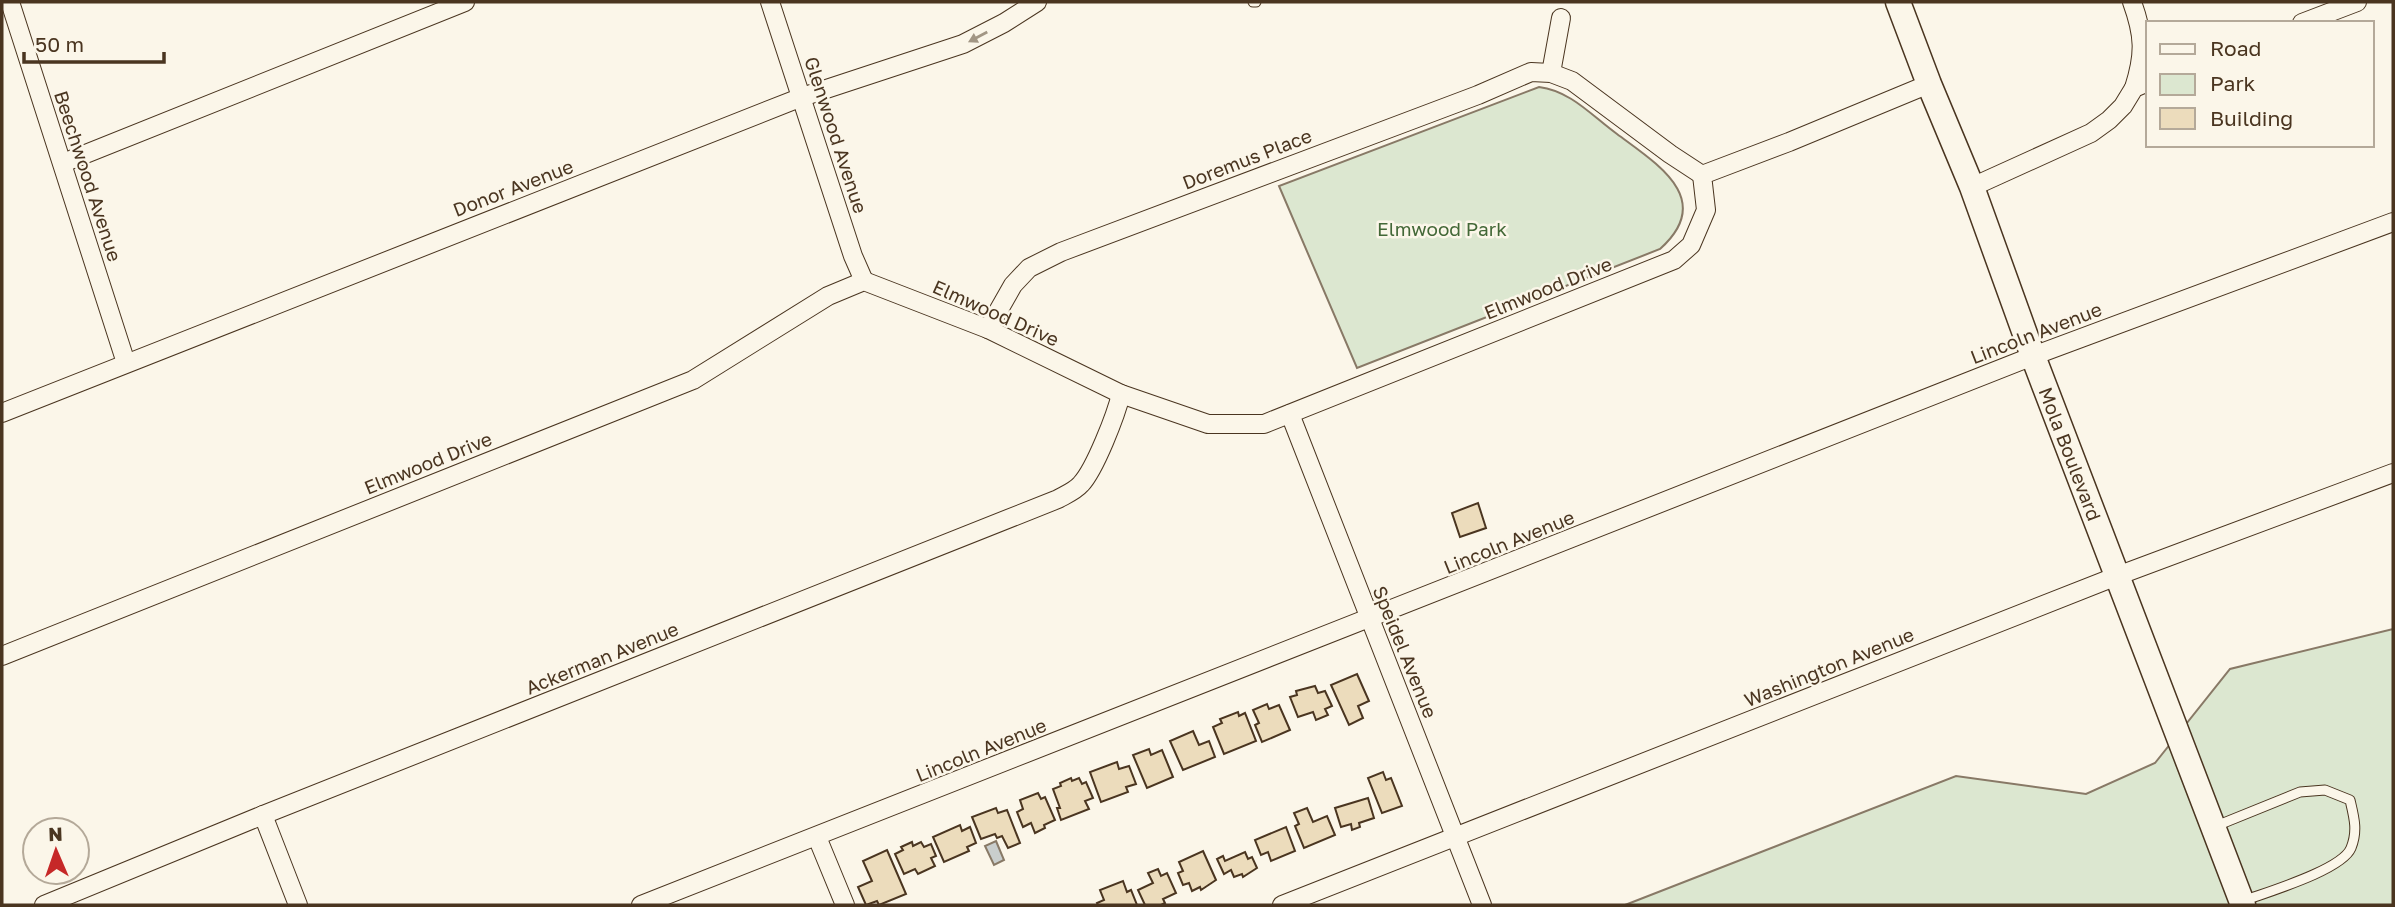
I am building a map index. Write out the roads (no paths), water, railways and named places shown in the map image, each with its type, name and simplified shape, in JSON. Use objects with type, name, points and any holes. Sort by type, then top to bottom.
[{"type":"street","name":"Beechwood Avenue","points":[[10,2],[125,363]]},
{"type":"street","points":[[63,163],[465,2]]},
{"type":"street","name":"Glenwood Avenue","points":[[770,2],[853,256],[864,281]]},
{"type":"street","name":"Donor Avenue","points":[[2,413],[802,97],[963,44],[1037,2]]},
{"type":"street","name":"Mola Boulevard","points":[[1898,2],[1972,187],[2033,356],[2242,904]]},
{"type":"street","points":[[1972,187],[2091,133],[2123,106],[2141,85],[2143,44],[2140,24],[2132,2]]},
{"type":"street","points":[[2307,21],[2357,2]]},
{"type":"street","points":[[1561,18],[1552,73],[1572,81],[1702,175],[1929,84]]},
{"type":"street","name":"Doremus Place","points":[[988,329],[1013,285],[1029,268],[1061,252],[1478,95],[1531,72],[1552,73]]},
{"type":"street","name":"Elmwood Drive","points":[[2,656],[693,380],[828,296],[864,281],[988,329],[1121,394],[1208,424],[1264,424],[1674,260],[1691,245],[1706,210],[1702,175]]},
{"type":"street","name":"Lincoln Avenue","points":[[641,905],[2033,356],[2393,222]]},
{"type":"street","name":"Ackerman Avenue","points":[[44,905],[263,815],[1058,499],[1081,485],[1093,465],[1116,416],[1121,394]]},
{"type":"street","name":"Speidel Avenue","points":[[1290,414],[1482,905]]},
{"type":"street","name":"Washington Avenue","points":[[1282,905],[2117,576],[2393,473]]},
{"type":"street","points":[[263,815],[298,905]]},
{"type":"street","points":[[817,837],[845,905]]},
{"type":"lane","points":[[2213,827],[2300,792],[2325,790],[2350,800],[2356,826],[2351,851],[2329,869],[2242,904]]},
{"type":"park label","name":"Elmwood Park","points":[[1442,229]]}]
